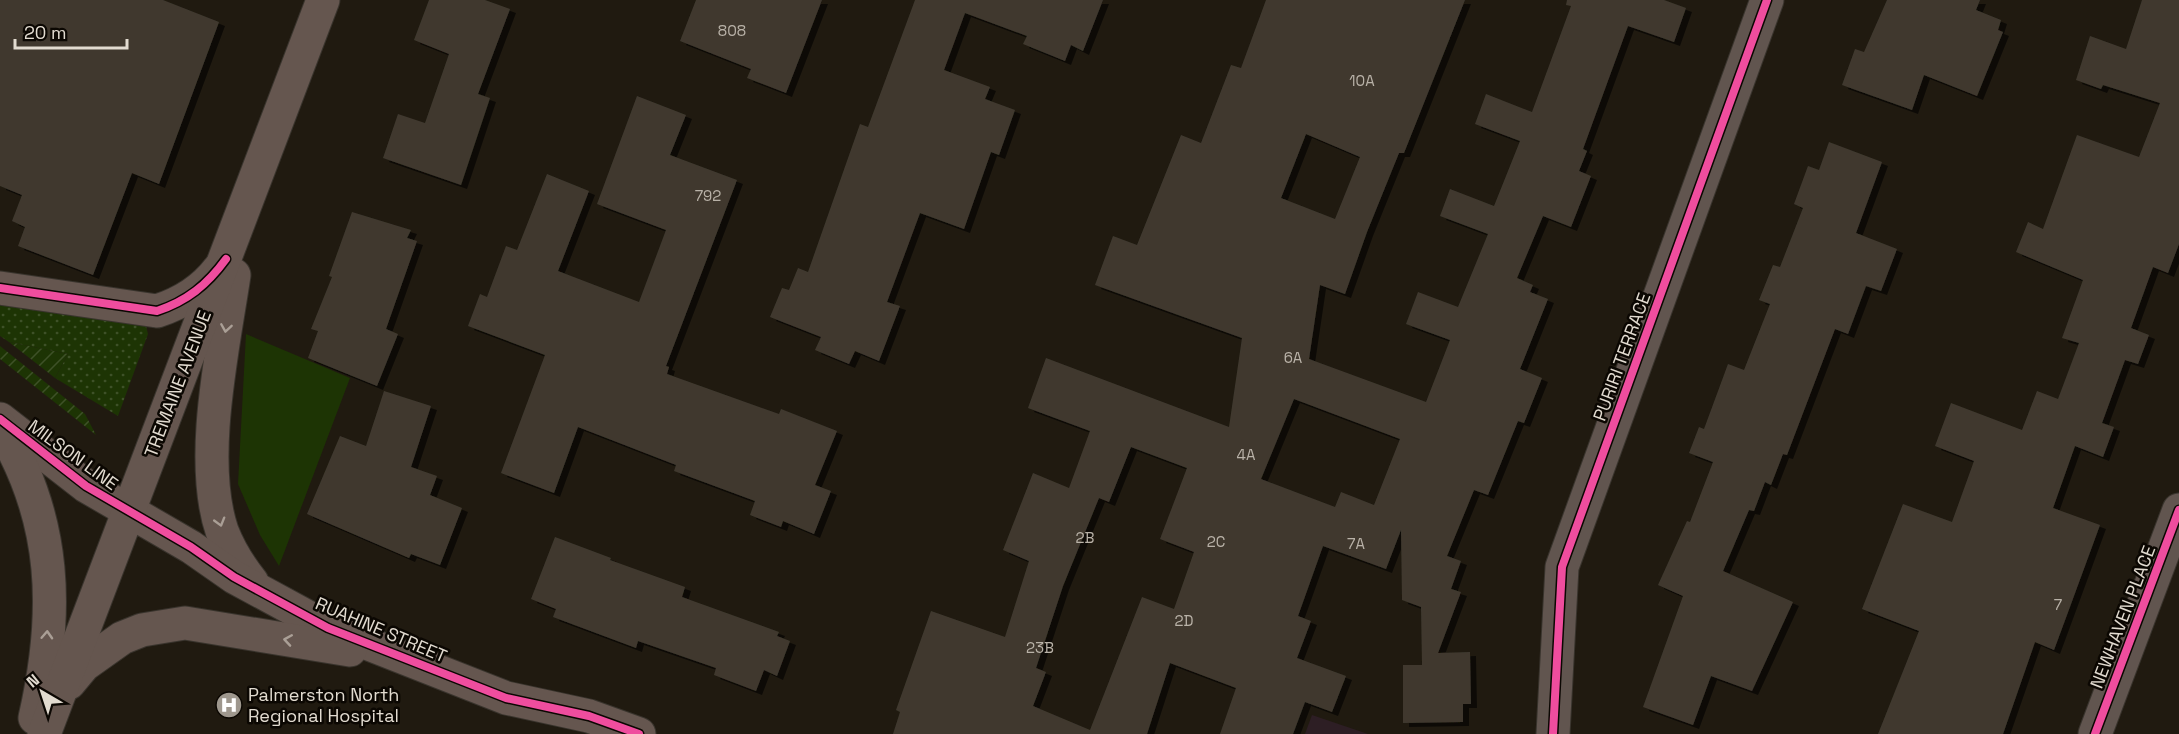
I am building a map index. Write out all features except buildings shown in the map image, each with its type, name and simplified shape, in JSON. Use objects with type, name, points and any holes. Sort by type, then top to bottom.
[{"type":"main road","name":"TREMAINE AVENUE","points":[[41,730],[130,512],[323,0]]},
{"type":"main road","points":[[245,208],[222,351],[213,466],[217,512],[223,532],[240,565],[258,591]]},
{"type":"main road","points":[[0,288],[157,311],[175,305],[193,294],[209,281],[226,259]]},
{"type":"main road","name":"MILSON LINE","points":[[0,419],[86,486],[130,512]]},
{"type":"main road","points":[[0,426],[33,490],[48,560],[41,730]]},
{"type":"main road","name":"RUAHINE STREET","points":[[130,512],[191,547],[258,591],[328,628],[506,698],[589,716],[639,734]]},
{"type":"main road","points":[[41,730],[66,687],[84,665],[122,638],[142,630],[185,623],[408,659]]},
{"type":"main road","name":"RUAHINE STREET","points":[[506,698],[555,734]]},
{"type":"street","name":"PURIRI TERRACE","points":[[1553,734],[1562,567],[1767,0]]},
{"type":"street","name":"NEWHAVEN PLACE","points":[[2095,734],[2171,554],[2179,510]]},
{"type":"shaded area","points":[[1312,715],[1368,734],[1305,734]]},
{"type":"green space","points":[[0,299],[146,326],[148,334],[118,416],[55,378],[68,354],[9,342],[0,336]]},
{"type":"green space","points":[[246,334],[350,378],[279,566],[260,535],[238,484]]},
{"type":"green space","points":[[9,342],[68,354],[55,378]]},
{"type":"green space","points":[[0,346],[85,414],[96,435],[0,359]]},
{"type":"cycle path","points":[[1553,734],[1562,567],[1767,0]]},
{"type":"cycle path","points":[[0,288],[157,311],[196,291],[226,259]]},
{"type":"cycle path","points":[[0,419],[86,486],[191,547],[234,577],[328,628],[506,698],[589,716],[639,734]]},
{"type":"cycle path","points":[[2095,734],[2179,510]]},
{"type":"place","name":"Palmerston North Regional Hospital","points":[[229,705]]}]
